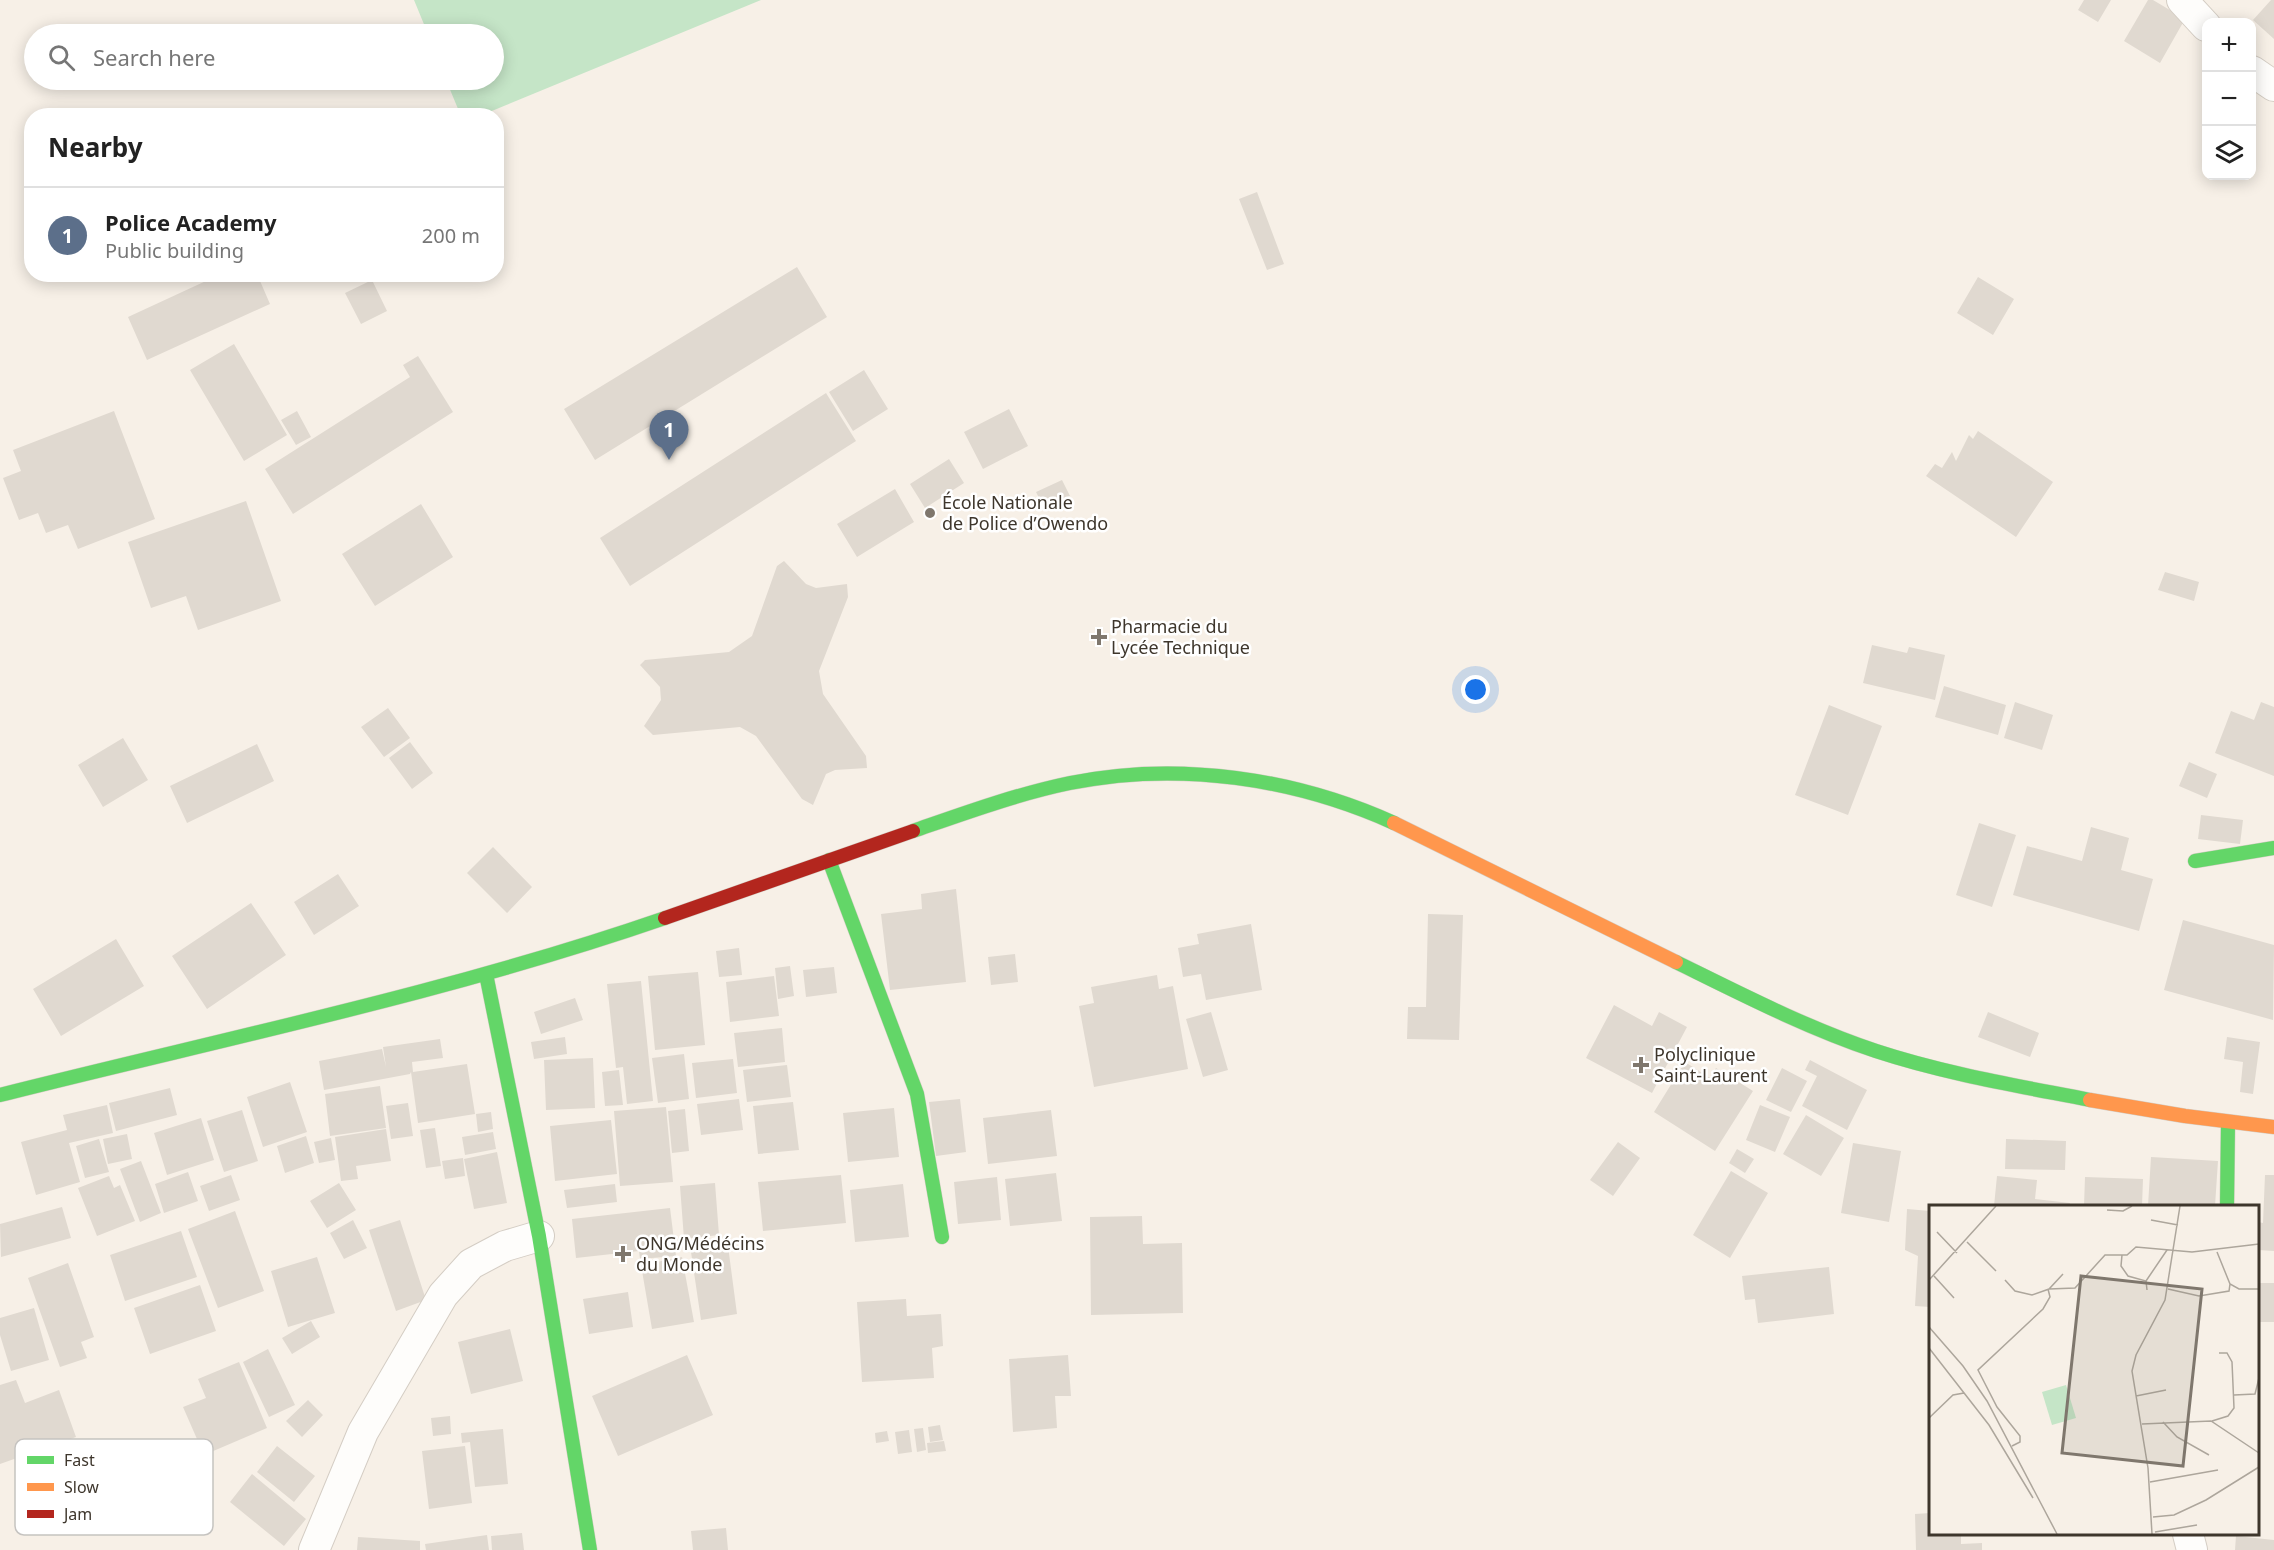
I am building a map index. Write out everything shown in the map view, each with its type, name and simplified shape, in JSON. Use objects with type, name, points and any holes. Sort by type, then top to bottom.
[{"type":"street","points":[[2181,0],[2202,22]]},
{"type":"street","points":[[2253,72],[2274,86]]},
{"type":"street","points":[[0,1095],[486,974],[587,944],[972,811],[1070,783],[1126,776],[1170,774],[1272,783],[1346,802],[1386,819],[1686,968],[1792,1017],[1874,1050],[1970,1076],[2089,1100],[2228,1123],[2274,1127]]},
{"type":"street","points":[[2195,861],[2274,848]]},
{"type":"street","points":[[829,860],[917,1094],[942,1237]]},
{"type":"street","points":[[486,974],[539,1236],[590,1550]]},
{"type":"street","points":[[2227,1205],[2228,1123]]},
{"type":"street","points":[[314,1550],[363,1432],[443,1295],[471,1264],[505,1246],[539,1236]]},
{"type":"street","points":[[2188,1535],[2192,1550]]},
{"type":"green space","points":[[414,0],[761,0],[499,108],[458,108],[450,90],[504,90],[504,24],[424,24]]},
{"type":"building","points":[[2084,0],[2111,0],[2098,22],[2078,10]]},
{"type":"building","points":[[2148,0],[2153,0],[2185,19],[2160,63],[2124,41]]},
{"type":"building","points":[[2271,0],[2274,0],[2274,39],[2256,23],[2255,18]]},
{"type":"building","points":[[1257,192],[1284,264],[1267,270],[1239,199]]},
{"type":"building","points":[[797,267],[827,317],[595,460],[564,409]]},
{"type":"building","points":[[1978,277],[2014,299],[1993,335],[1957,313]]},
{"type":"building","points":[[204,282],[260,282],[270,304],[147,360],[128,317]]},
{"type":"building","points":[[368,282],[373,282],[387,311],[361,324],[345,293]]},
{"type":"building","points":[[234,344],[287,435],[244,461],[190,370]]},
{"type":"building","points":[[418,356],[453,412],[293,514],[265,469],[410,377],[403,365]]},
{"type":"building","points":[[864,370],[888,409],[853,431],[829,392]]},
{"type":"building","points":[[826,393],[856,441],[630,586],[600,538]]},
{"type":"building","points":[[1009,409],[1028,446],[983,469],[964,432]]},
{"type":"building","points":[[114,411],[155,519],[78,549],[68,525],[46,533],[38,513],[19,520],[3,478],[21,471],[13,450]]},
{"type":"building","points":[[297,411],[311,437],[296,445],[281,420]]},
{"type":"building","points":[[1978,431],[2053,482],[2016,537],[1926,476],[1935,464],[1942,468],[1952,452],[1956,461],[1969,435],[1973,439]]},
{"type":"building","points":[[949,459],[964,483],[925,508],[910,484]]},
{"type":"building","points":[[1062,480],[1070,496],[1044,508],[1036,492]]},
{"type":"building","points":[[895,489],[914,522],[857,557],[837,524]]},
{"type":"building","points":[[246,501],[281,601],[198,630],[186,596],[151,608],[128,542]]},
{"type":"building","points":[[421,504],[453,557],[375,606],[342,554]]},
{"type":"building","points":[[784,561],[806,584],[816,588],[847,584],[848,597],[819,671],[823,694],[866,756],[867,768],[835,770],[826,774],[813,805],[802,799],[756,736],[740,727],[653,735],[644,726],[661,700],[660,687],[640,665],[645,660],[729,652],[752,636],[777,566]]},
{"type":"building","points":[[2165,572],[2199,582],[2194,601],[2158,590]]},
{"type":"building","points":[[1872,645],[1907,653],[1909,647],[1945,655],[1935,700],[1863,683]]},
{"type":"building","points":[[1944,686],[2006,705],[1998,735],[1935,717]]},
{"type":"building","points":[[2015,702],[2053,715],[2042,750],[2004,738]]},
{"type":"building","points":[[2261,702],[2274,707],[2274,776],[2215,753],[2231,711],[2254,720]]},
{"type":"building","points":[[1829,705],[1882,726],[1848,815],[1795,795]]},
{"type":"building","points":[[388,708],[410,738],[384,757],[361,727]]},
{"type":"building","points":[[123,738],[148,780],[103,807],[78,765]]},
{"type":"building","points":[[410,742],[433,773],[412,789],[389,758]]},
{"type":"building","points":[[257,744],[274,781],[187,823],[170,786]]},
{"type":"building","points":[[2189,762],[2217,774],[2207,798],[2179,786]]},
{"type":"building","points":[[2201,815],[2243,820],[2240,844],[2198,839]]},
{"type":"building","points":[[1979,823],[2016,835],[1992,907],[1956,895]]},
{"type":"building","points":[[2091,827],[2129,838],[2121,870],[2153,879],[2139,931],[2013,895],[2027,846],[2082,861]]},
{"type":"building","points":[[493,847],[532,887],[507,913],[467,873]]},
{"type":"building","points":[[338,874],[359,906],[314,935],[294,902]]},
{"type":"building","points":[[956,889],[966,982],[890,990],[881,914],[922,909],[921,894]]},
{"type":"building","points":[[251,903],[286,955],[207,1009],[172,956]]},
{"type":"building","points":[[1428,914],[1463,915],[1459,1040],[1407,1039],[1408,1007],[1426,1007]]},
{"type":"building","points":[[2183,920],[2274,945],[2273,1020],[2164,990]]},
{"type":"building","points":[[1251,924],[1262,990],[1206,1000],[1201,974],[1183,977],[1178,948],[1199,944],[1197,934]]},
{"type":"building","points":[[116,939],[144,986],[61,1036],[33,989]]},
{"type":"building","points":[[739,948],[742,975],[719,977],[716,951]]},
{"type":"building","points":[[1015,954],[1018,982],[991,985],[988,957]]},
{"type":"building","points":[[790,966],[794,996],[778,999],[775,968]]},
{"type":"building","points":[[834,967],[837,993],[806,997],[803,970]]},
{"type":"building","points":[[698,972],[705,1045],[655,1050],[648,976]]},
{"type":"building","points":[[1157,975],[1159,989],[1173,986],[1188,1069],[1094,1087],[1079,1006],[1094,1003],[1091,987]]},
{"type":"building","points":[[774,976],[779,1016],[730,1022],[726,982]]},
{"type":"building","points":[[641,981],[653,1101],[627,1104],[623,1067],[616,1068],[607,984]]},
{"type":"building","points":[[575,998],[583,1020],[541,1034],[534,1012]]},
{"type":"building","points":[[1614,1005],[1652,1026],[1659,1012],[1687,1027],[1652,1093],[1586,1058]]},
{"type":"building","points":[[1211,1012],[1228,1070],[1203,1077],[1186,1019]]},
{"type":"building","points":[[1988,1012],[2039,1033],[2030,1057],[1978,1037]]},
{"type":"building","points":[[782,1028],[785,1062],[738,1067],[734,1033]]},
{"type":"building","points":[[565,1037],[567,1054],[534,1059],[531,1042]]},
{"type":"building","points":[[2227,1037],[2260,1042],[2253,1094],[2240,1092],[2243,1062],[2224,1059]]},
{"type":"building","points":[[440,1039],[443,1058],[412,1062],[413,1072],[467,1064],[475,1114],[418,1123],[411,1072],[324,1090],[319,1061],[382,1049],[386,1067],[383,1047]]},
{"type":"building","points":[[684,1054],[689,1099],[658,1103],[652,1058]]},
{"type":"building","points":[[593,1058],[595,1108],[546,1110],[544,1060]]},
{"type":"building","points":[[733,1059],[737,1093],[696,1098],[692,1063]]},
{"type":"building","points":[[1810,1060],[1867,1090],[1847,1130],[1802,1106],[1817,1076],[1805,1070]]},
{"type":"building","points":[[1685,1062],[1710,1078],[1716,1068],[1753,1091],[1715,1151],[1654,1112]]},
{"type":"building","points":[[787,1065],[791,1097],[747,1102],[743,1070]]},
{"type":"building","points":[[1782,1068],[1807,1081],[1791,1112],[1766,1100]]},
{"type":"building","points":[[619,1070],[623,1105],[605,1106],[602,1072]]},
{"type":"building","points":[[290,1082],[307,1132],[263,1147],[247,1097]]},
{"type":"building","points":[[380,1086],[386,1128],[330,1136],[325,1094]]},
{"type":"building","points":[[170,1088],[177,1115],[116,1131],[109,1103]]},
{"type":"building","points":[[739,1099],[743,1130],[701,1135],[697,1104]]},
{"type":"building","points":[[960,1099],[966,1152],[936,1156],[929,1102]]},
{"type":"building","points":[[793,1102],[799,1150],[758,1154],[753,1106]]},
{"type":"building","points":[[408,1103],[413,1136],[391,1139],[386,1106]]},
{"type":"building","points":[[107,1105],[113,1133],[69,1143],[80,1182],[36,1195],[21,1142],[67,1130],[63,1115]]},
{"type":"building","points":[[1760,1105],[1790,1117],[1775,1152],[1746,1140]]},
{"type":"building","points":[[666,1107],[673,1182],[620,1186],[614,1111]]},
{"type":"building","points":[[894,1108],[899,1157],[848,1162],[843,1113]]},
{"type":"building","points":[[685,1109],[689,1151],[672,1153],[668,1111]]},
{"type":"building","points":[[242,1110],[258,1161],[224,1172],[207,1121]]},
{"type":"building","points":[[1051,1110],[1057,1156],[988,1164],[983,1118]]},
{"type":"building","points":[[491,1112],[493,1129],[478,1132],[476,1114]]},
{"type":"building","points":[[1806,1115],[1844,1138],[1821,1176],[1783,1154]]},
{"type":"building","points":[[201,1118],[214,1160],[167,1175],[154,1133]]},
{"type":"building","points":[[611,1120],[617,1174],[555,1181],[550,1126]]},
{"type":"building","points":[[435,1128],[441,1166],[426,1168],[420,1130]]},
{"type":"building","points":[[386,1129],[391,1161],[356,1166],[358,1179],[341,1181],[335,1137]]},
{"type":"building","points":[[493,1132],[496,1149],[465,1155],[462,1137]]},
{"type":"building","points":[[127,1134],[132,1159],[108,1164],[103,1139]]},
{"type":"building","points":[[306,1136],[314,1163],[285,1173],[277,1146]]},
{"type":"building","points":[[331,1138],[335,1160],[319,1163],[314,1142]]},
{"type":"building","points":[[99,1139],[109,1172],[85,1178],[76,1146]]},
{"type":"building","points":[[2006,1139],[2066,1141],[2065,1170],[2005,1169]]},
{"type":"building","points":[[1618,1142],[1640,1158],[1613,1196],[1590,1180]]},
{"type":"building","points":[[1853,1143],[1901,1151],[1889,1222],[1841,1213]]},
{"type":"building","points":[[1737,1149],[1754,1159],[1745,1173],[1729,1163]]},
{"type":"building","points":[[497,1152],[507,1203],[474,1209],[464,1159]]},
{"type":"building","points":[[2151,1157],[2218,1161],[2215,1205],[2148,1205]]},
{"type":"building","points":[[463,1158],[465,1176],[445,1179],[442,1161]]},
{"type":"building","points":[[141,1161],[161,1213],[140,1222],[120,1169]]},
{"type":"building","points":[[1731,1171],[1768,1193],[1730,1258],[1693,1235]]},
{"type":"building","points":[[188,1172],[198,1201],[164,1213],[155,1184]]},
{"type":"building","points":[[1056,1173],[1062,1221],[1010,1226],[1005,1179]]},
{"type":"building","points":[[231,1175],[240,1200],[209,1211],[200,1186]]},
{"type":"building","points":[[841,1175],[846,1223],[763,1231],[758,1182]]},
{"type":"building","points":[[2265,1175],[2274,1175],[2274,1251],[2259,1250],[2259,1222],[2263,1223]]},
{"type":"building","points":[[109,1176],[114,1188],[120,1185],[135,1221],[97,1236],[78,1188]]},
{"type":"building","points":[[1997,1176],[2037,1180],[2035,1199],[2070,1203],[2069,1205],[1994,1205]]},
{"type":"building","points":[[997,1177],[1001,1220],[958,1224],[954,1182]]},
{"type":"building","points":[[2085,1177],[2143,1179],[2142,1205],[2084,1205]]},
{"type":"building","points":[[339,1183],[356,1210],[327,1228],[310,1201]]},
{"type":"building","points":[[715,1183],[719,1235],[684,1239],[680,1186]]},
{"type":"building","points":[[615,1184],[617,1202],[567,1208],[564,1190]]},
{"type":"building","points":[[903,1184],[909,1237],[855,1242],[850,1190]]},
{"type":"building","points":[[62,1207],[71,1238],[1,1257],[0,1224]]},
{"type":"building","points":[[670,1208],[676,1256],[640,1259],[639,1251],[576,1258],[572,1219]]},
{"type":"building","points":[[1907,1209],[1929,1211],[1929,1307],[1915,1306],[1918,1256],[1905,1250]]},
{"type":"building","points":[[235,1211],[264,1291],[218,1308],[188,1229]]},
{"type":"building","points":[[1142,1216],[1143,1244],[1182,1243],[1183,1313],[1091,1315],[1090,1217]]},
{"type":"building","points":[[353,1220],[367,1248],[344,1259],[330,1233]]},
{"type":"building","points":[[400,1220],[426,1300],[396,1311],[369,1230]]},
{"type":"building","points":[[181,1231],[197,1277],[125,1301],[110,1255]]},
{"type":"building","points":[[728,1246],[737,1314],[701,1320],[691,1252]]},
{"type":"building","points":[[317,1257],[335,1313],[288,1327],[271,1271]]},
{"type":"building","points":[[682,1257],[694,1322],[652,1329],[641,1265]]},
{"type":"building","points":[[68,1263],[94,1337],[81,1342],[87,1358],[60,1367],[28,1278]]},
{"type":"building","points":[[1829,1267],[1834,1314],[1758,1323],[1755,1299],[1745,1300],[1742,1276]]},
{"type":"building","points":[[2260,1283],[2274,1283],[2274,1322],[2260,1322]]},
{"type":"building","points":[[200,1285],[216,1331],[150,1354],[134,1308]]},
{"type":"building","points":[[628,1292],[633,1327],[589,1334],[583,1299]]},
{"type":"building","points":[[906,1299],[907,1316],[941,1314],[943,1346],[932,1348],[934,1378],[862,1382],[857,1302]]},
{"type":"building","points":[[34,1308],[49,1360],[11,1371],[0,1335],[0,1318]]},
{"type":"building","points":[[311,1321],[320,1337],[292,1354],[282,1338]]},
{"type":"building","points":[[510,1329],[523,1381],[471,1394],[458,1342]]},
{"type":"building","points":[[268,1349],[295,1405],[269,1417],[243,1362]]},
{"type":"building","points":[[687,1355],[713,1415],[618,1456],[592,1396]]},
{"type":"building","points":[[1068,1355],[1071,1396],[1055,1396],[1057,1428],[1013,1432],[1009,1359]]},
{"type":"building","points":[[239,1362],[267,1428],[213,1451],[213,1439],[197,1439],[183,1407],[206,1398],[198,1379]]},
{"type":"building","points":[[16,1380],[25,1403],[59,1390],[76,1437],[70,1439],[15,1439],[15,1459],[0,1464],[0,1385]]},
{"type":"building","points":[[308,1400],[323,1415],[302,1437],[286,1421]]},
{"type":"building","points":[[450,1416],[451,1434],[433,1436],[431,1418]]},
{"type":"building","points":[[940,1425],[943,1440],[930,1442],[928,1427]]},
{"type":"building","points":[[923,1428],[926,1450],[917,1452],[914,1429]]},
{"type":"building","points":[[503,1429],[508,1484],[475,1487],[470,1442],[462,1443],[461,1433]]},
{"type":"building","points":[[909,1430],[912,1452],[898,1454],[895,1432]]},
{"type":"building","points":[[887,1431],[889,1441],[876,1443],[875,1433]]},
{"type":"building","points":[[944,1441],[946,1451],[928,1453],[927,1443]]},
{"type":"building","points":[[277,1446],[315,1476],[294,1502],[257,1472]]},
{"type":"building","points":[[465,1446],[472,1503],[429,1509],[422,1451]]},
{"type":"building","points":[[252,1474],[306,1519],[284,1546],[230,1502]]},
{"type":"building","points":[[1929,1513],[1929,1535],[1961,1535],[1961,1544],[1982,1543],[1982,1550],[1916,1550],[1915,1514]]},
{"type":"building","points":[[726,1528],[728,1550],[693,1550],[691,1531]]},
{"type":"building","points":[[522,1533],[524,1550],[492,1550],[491,1536]]},
{"type":"building","points":[[487,1535],[489,1550],[426,1550],[425,1544]]},
{"type":"building","points":[[2236,1536],[2274,1540],[2274,1550],[2235,1550]]},
{"type":"building","points":[[358,1537],[420,1541],[420,1550],[357,1550]]},
{"type":"traffic: fast","points":[[913,831],[991,804],[1050,787],[1111,777],[1153,774],[1194,774],[1276,785],[1356,807],[1394,823]]},
{"type":"traffic: fast","points":[[2195,861],[2274,848]]},
{"type":"traffic: fast","points":[[829,860],[917,1094],[942,1237]]},
{"type":"traffic: fast","points":[[0,1095],[418,992],[583,945],[665,918]]},
{"type":"traffic: fast","points":[[1676,962],[1800,1021],[1876,1051],[1956,1073],[2090,1100]]},
{"type":"traffic: fast","points":[[486,974],[539,1236],[590,1550]]},
{"type":"traffic: fast","points":[[2227,1205],[2228,1123]]},
{"type":"traffic: slow","points":[[1394,823],[1676,962]]},
{"type":"traffic: slow","points":[[2090,1100],[2185,1116],[2274,1127]]},
{"type":"traffic: jam","points":[[665,918],[913,831]]},
{"type":"place","name":"Police Academy","points":[[669,460]]},
{"type":"place","name":"École Nationale de Police d’Owendo","points":[[930,513]]},
{"type":"place","name":"Pharmacie du Lycée Technique","points":[[1099,637]]},
{"type":"place","name":"Polyclinique Saint-Laurent","points":[[1641,1065]]},
{"type":"place","name":"ONG/Médécins du Monde","points":[[623,1254]]}]
